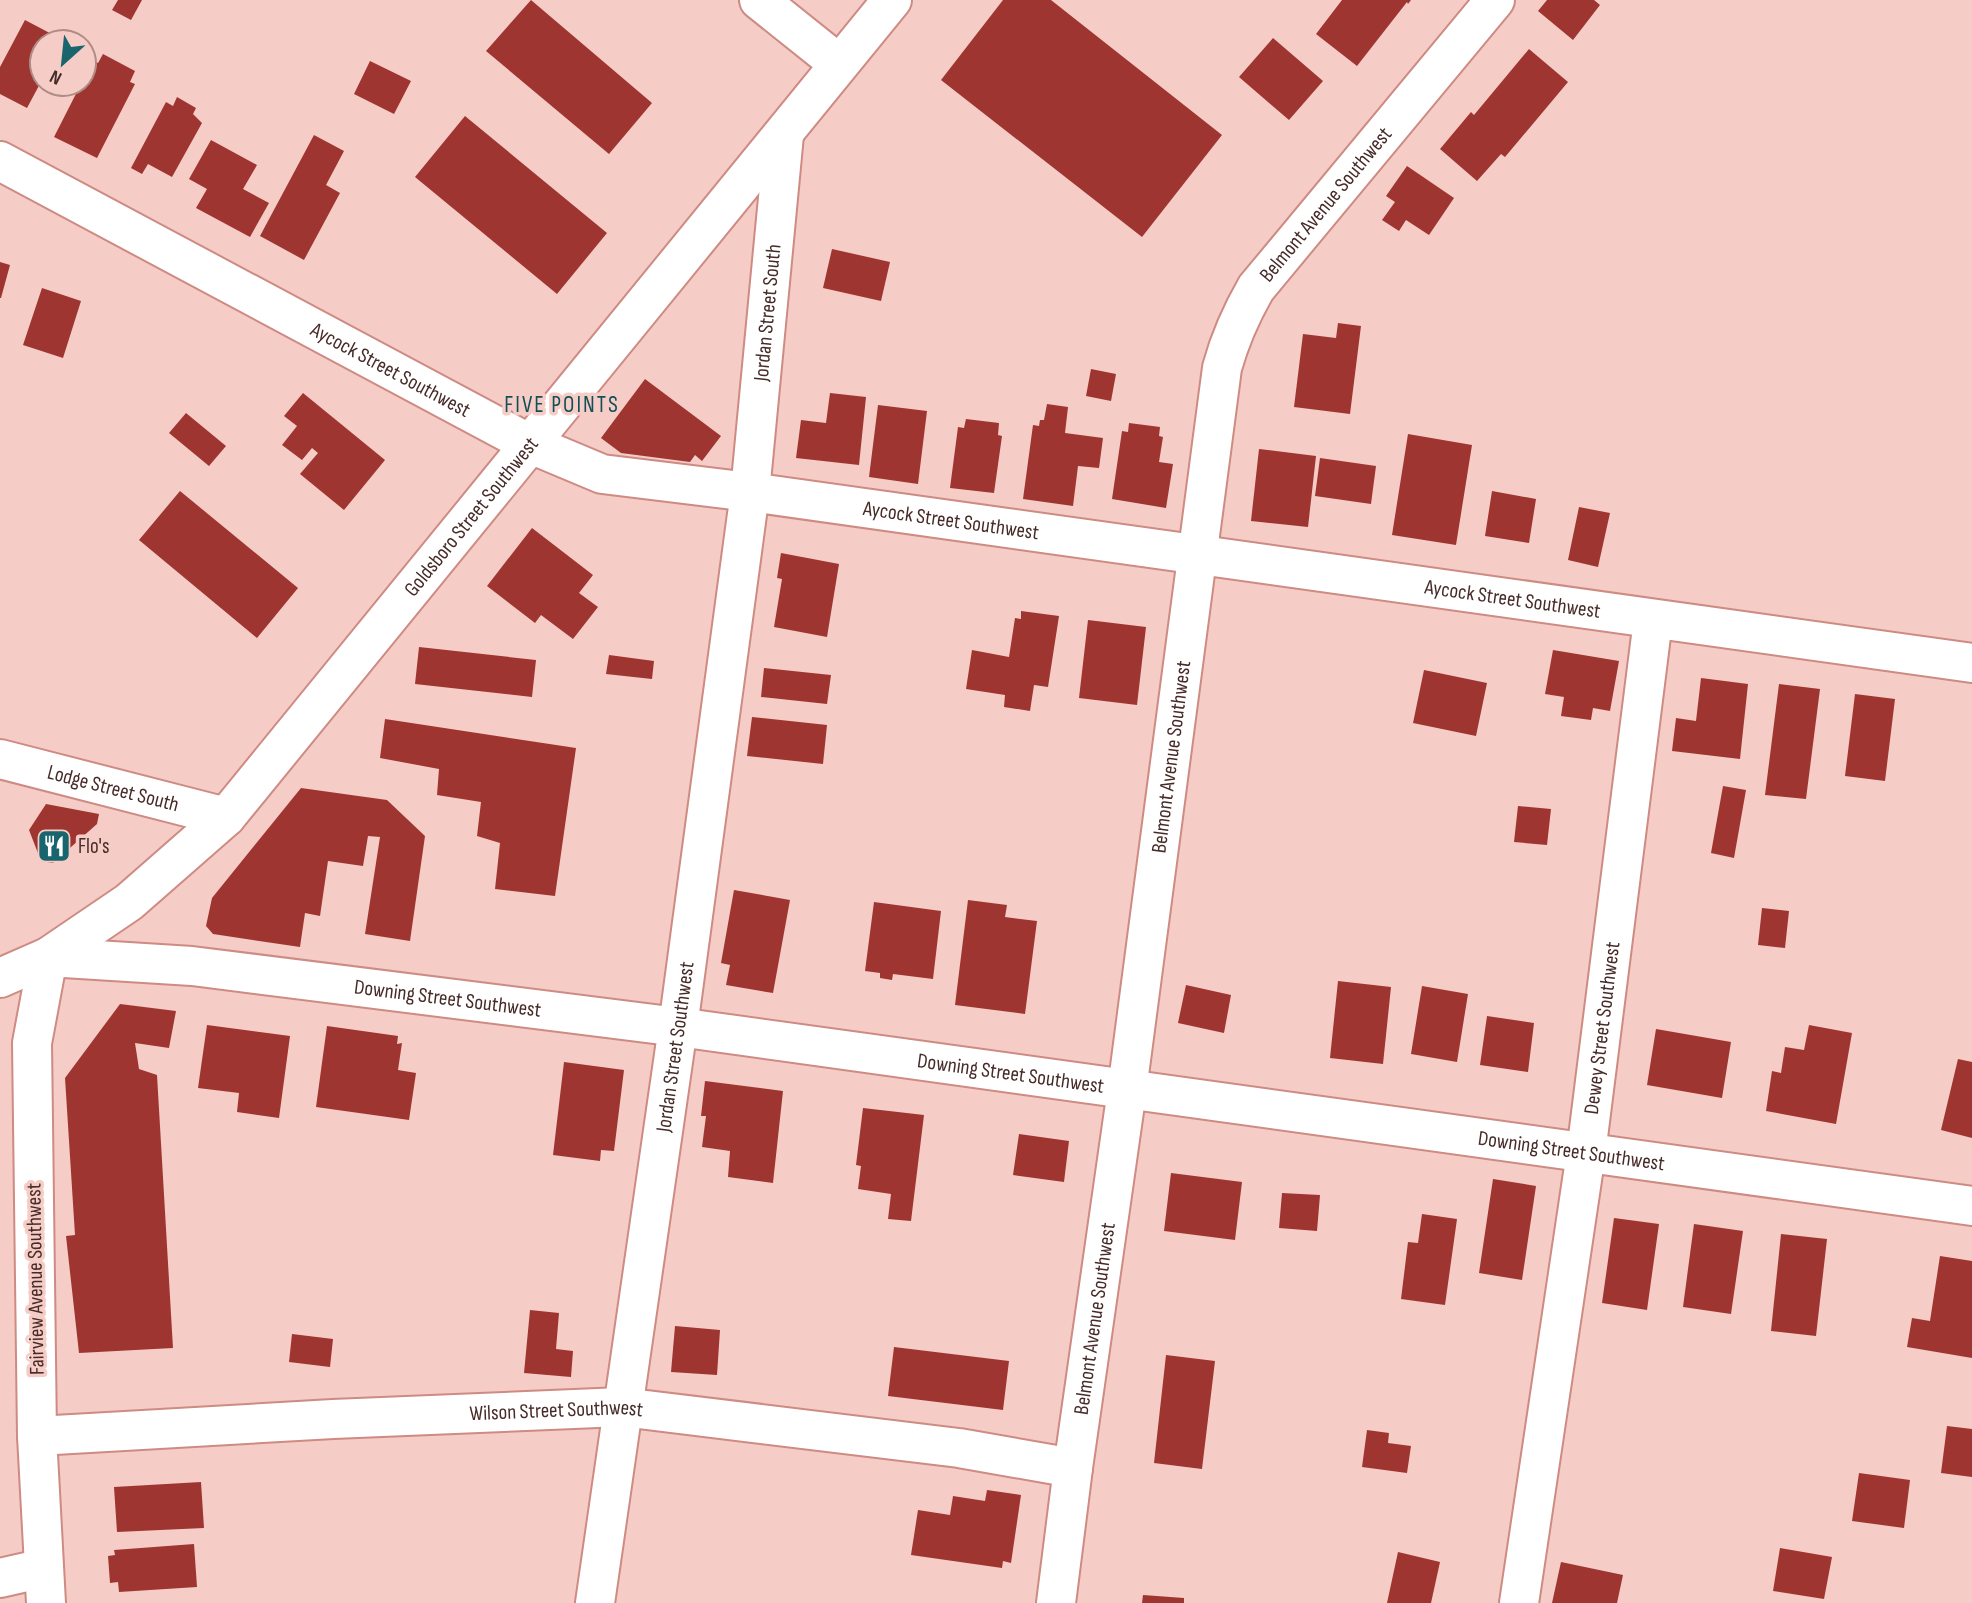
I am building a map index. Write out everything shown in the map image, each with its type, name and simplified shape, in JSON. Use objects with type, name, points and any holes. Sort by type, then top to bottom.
[{"type":"street","points":[[760,0],[839,64]]},
{"type":"street","name":"Goldsboro Street Southwest","points":[[0,978],[48,957],[129,902],[226,817],[528,443],[784,135],[892,0]]},
{"type":"street","name":"Belmont Avenue Southwest","points":[[1056,1603],[1223,368],[1240,317],[1256,288],[1495,0]]},
{"type":"street","name":"Jordan Street South","points":[[750,492],[784,135]]},
{"type":"street","name":"Aycock Street Southwest","points":[[0,161],[528,443],[602,474],[750,492],[1972,663]]},
{"type":"street","name":"Jordan Street Southwest","points":[[595,1603],[678,1027],[750,492]]},
{"type":"street","name":"Dewey Street Southwest","points":[[1519,1603],[1586,1153],[1653,620]]},
{"type":"street","name":"Lodge Street South","points":[[0,759],[226,817]]},
{"type":"street","name":"Downing Street Southwest","points":[[48,957],[192,966],[678,1027],[1972,1206]]},
{"type":"street","name":"Fairview Avenue Southwest","points":[[45,1586],[37,1436],[32,1043],[48,957]]},
{"type":"street","name":"Wilson Street Southwest","points":[[37,1436],[333,1419],[622,1407],[959,1448],[1073,1468]]},
{"type":"street","points":[[0,1578],[45,1586]]},
{"type":"building","points":[[118,0],[142,0],[131,20],[112,10]]},
{"type":"building","points":[[531,0],[652,103],[609,154],[486,51]]},
{"type":"building","points":[[1003,0],[1051,0],[1222,135],[1142,237],[941,80]]},
{"type":"building","points":[[1342,0],[1411,0],[1357,66],[1316,34]]},
{"type":"building","points":[[1547,0],[1594,0],[1600,5],[1573,40],[1538,11]]},
{"type":"building","points":[[25,20],[40,28],[28,28],[28,98],[32,98],[27,108],[0,94],[0,67]]},
{"type":"building","points":[[1273,38],[1323,81],[1289,120],[1239,77]]},
{"type":"building","points":[[1529,49],[1568,82],[1505,157],[1501,154],[1477,181],[1440,149],[1471,112],[1474,115]]},
{"type":"building","points":[[103,54],[135,71],[130,82],[135,84],[97,158],[54,137],[74,98],[98,98],[98,63]]},
{"type":"building","points":[[370,61],[411,81],[394,114],[354,94]]},
{"type":"building","points":[[177,97],[196,108],[193,114],[202,123],[172,177],[148,164],[142,174],[131,168],[166,102],[173,106]]},
{"type":"building","points":[[465,116],[607,233],[557,294],[415,177]]},
{"type":"building","points":[[314,135],[344,151],[326,185],[340,193],[304,260],[260,236]]},
{"type":"building","points":[[211,140],[257,165],[243,189],[269,203],[250,237],[196,208],[207,189],[189,179]]},
{"type":"building","points":[[1407,166],[1454,198],[1429,235],[1406,220],[1399,231],[1382,220],[1395,202],[1386,196]]},
{"type":"building","points":[[832,249],[890,262],[881,301],[823,288]]},
{"type":"building","points":[[0,262],[10,265],[1,298],[0,298]]},
{"type":"building","points":[[42,288],[81,301],[63,358],[23,345]]},
{"type":"building","points":[[1338,323],[1361,326],[1350,414],[1294,407],[1303,334],[1336,338]]},
{"type":"building","points":[[1091,369],[1116,374],[1111,401],[1086,396]]},
{"type":"building","points":[[645,379],[721,436],[702,461],[695,455],[690,462],[621,453],[601,438]]},
{"type":"building","points":[[303,393],[385,460],[344,510],[300,474],[318,453],[312,448],[302,460],[282,445],[297,426],[284,416]]},
{"type":"building","points":[[830,393],[866,397],[859,465],[796,458],[801,420],[826,423]]},
{"type":"building","points":[[1047,404],[1068,407],[1065,433],[1103,438],[1099,468],[1078,466],[1073,506],[1023,499],[1033,425],[1039,426],[1040,420],[1044,420]]},
{"type":"building","points":[[878,405],[927,411],[918,484],[869,477]]},
{"type":"building","points":[[186,413],[226,446],[209,466],[169,433]]},
{"type":"building","points":[[966,419],[999,423],[998,435],[1002,436],[994,493],[950,488],[958,427],[964,428]]},
{"type":"building","points":[[1129,423],[1160,427],[1159,436],[1163,437],[1159,462],[1173,464],[1166,508],[1112,499],[1122,431],[1128,432]]},
{"type":"building","points":[[1408,434],[1472,445],[1456,545],[1392,535]]},
{"type":"building","points":[[1259,449],[1316,456],[1308,527],[1251,521]]},
{"type":"building","points":[[1320,458],[1376,466],[1371,504],[1315,496]]},
{"type":"building","points":[[180,491],[298,588],[257,638],[139,540]]},
{"type":"building","points":[[1492,491],[1536,499],[1529,543],[1485,536]]},
{"type":"building","points":[[1579,507],[1610,513],[1598,567],[1568,560]]},
{"type":"building","points":[[532,528],[593,575],[579,593],[598,607],[573,639],[541,615],[535,623],[487,586]]},
{"type":"building","points":[[781,553],[839,564],[827,637],[774,627],[782,579],[777,578]]},
{"type":"building","points":[[1021,611],[1059,616],[1048,687],[1034,685],[1030,711],[1004,707],[1005,695],[966,689],[972,650],[1009,657],[1015,618],[1021,619]]},
{"type":"building","points":[[1088,620],[1146,627],[1137,705],[1079,698]]},
{"type":"building","points":[[419,647],[536,660],[532,697],[415,684]]},
{"type":"building","points":[[1553,650],[1619,661],[1610,711],[1593,708],[1591,720],[1561,716],[1564,697],[1545,694]]},
{"type":"building","points":[[609,655],[654,661],[652,679],[606,674]]},
{"type":"building","points":[[764,668],[831,675],[827,704],[761,697]]},
{"type":"building","points":[[1424,670],[1487,683],[1476,736],[1413,723]]},
{"type":"building","points":[[1701,678],[1748,684],[1740,759],[1672,751],[1676,718],[1696,721]]},
{"type":"building","points":[[1779,684],[1820,689],[1806,799],[1765,795]]},
{"type":"building","points":[[1855,694],[1895,699],[1885,781],[1845,776]]},
{"type":"building","points":[[752,717],[827,725],[823,764],[747,756]]},
{"type":"building","points":[[385,719],[576,748],[555,896],[495,889],[500,843],[477,836],[481,802],[437,795],[439,769],[380,758]]},
{"type":"building","points":[[1723,786],[1746,790],[1734,858],[1711,853]]},
{"type":"building","points":[[301,788],[387,800],[425,836],[410,941],[365,934],[380,837],[368,836],[363,866],[328,861],[320,916],[305,913],[300,947],[213,934],[206,926],[212,898]]},
{"type":"building","name":"Flo's","points":[[46,804],[99,814],[97,824],[53,863],[41,861],[29,830]]},
{"type":"building","points":[[1518,806],[1551,809],[1547,845],[1514,842]]},
{"type":"building","points":[[734,890],[790,900],[773,993],[726,985],[730,965],[721,963]]},
{"type":"building","points":[[968,900],[1007,905],[1005,917],[1037,921],[1025,1014],[955,1005]]},
{"type":"building","points":[[874,902],[941,911],[933,979],[893,974],[892,980],[880,978],[880,973],[865,971]]},
{"type":"building","points":[[1762,908],[1789,911],[1785,948],[1758,945]]},
{"type":"building","points":[[1338,981],[1391,987],[1383,1064],[1330,1058]]},
{"type":"building","points":[[1186,985],[1231,995],[1224,1033],[1178,1023]]},
{"type":"building","points":[[1422,986],[1468,994],[1457,1062],[1411,1054]]},
{"type":"building","points":[[120,1004],[176,1011],[169,1048],[135,1043],[139,1069],[157,1075],[173,1348],[79,1353],[66,1236],[75,1235],[65,1078]]},
{"type":"building","points":[[1487,1016],[1534,1023],[1528,1072],[1480,1065]]},
{"type":"building","points":[[207,1025],[290,1036],[279,1118],[237,1112],[239,1093],[198,1088]]},
{"type":"building","points":[[1809,1025],[1852,1033],[1836,1124],[1766,1111],[1772,1071],[1781,1073],[1785,1047],[1804,1050]]},
{"type":"building","points":[[327,1026],[398,1036],[397,1044],[402,1043],[398,1070],[416,1073],[409,1120],[316,1107]]},
{"type":"building","points":[[1656,1029],[1731,1042],[1722,1098],[1647,1085]]},
{"type":"building","points":[[1958,1059],[1972,1062],[1972,1138],[1941,1130]]},
{"type":"building","points":[[564,1062],[624,1070],[614,1151],[601,1150],[600,1161],[553,1155]]},
{"type":"building","points":[[705,1081],[783,1091],[773,1183],[728,1177],[730,1151],[702,1147],[706,1116],[701,1116]]},
{"type":"building","points":[[863,1108],[924,1115],[911,1221],[888,1219],[891,1194],[858,1189],[861,1166],[856,1165]]},
{"type":"building","points":[[1019,1134],[1069,1141],[1064,1182],[1013,1175]]},
{"type":"building","points":[[1171,1173],[1242,1182],[1235,1240],[1164,1231]]},
{"type":"building","points":[[1493,1179],[1536,1186],[1522,1280],[1479,1273]]},
{"type":"building","points":[[1282,1193],[1320,1195],[1317,1231],[1279,1228]]},
{"type":"building","points":[[1422,1214],[1457,1219],[1445,1305],[1401,1299],[1408,1242],[1418,1243]]},
{"type":"building","points":[[1614,1218],[1659,1224],[1647,1310],[1602,1303]]},
{"type":"building","points":[[1694,1224],[1743,1231],[1731,1314],[1683,1307]]},
{"type":"building","points":[[1781,1234],[1827,1239],[1816,1336],[1771,1331]]},
{"type":"building","points":[[1940,1256],[1972,1261],[1972,1358],[1907,1347],[1912,1318],[1930,1321]]},
{"type":"building","points":[[530,1310],[559,1313],[556,1349],[573,1351],[571,1377],[524,1373]]},
{"type":"building","points":[[675,1326],[720,1330],[717,1375],[671,1372]]},
{"type":"building","points":[[292,1334],[333,1339],[330,1367],[289,1362]]},
{"type":"building","points":[[894,1347],[1009,1361],[1003,1410],[888,1396]]},
{"type":"building","points":[[1166,1355],[1215,1361],[1202,1469],[1154,1463]]},
{"type":"building","points":[[1947,1426],[1972,1429],[1972,1477],[1941,1473]]},
{"type":"building","points":[[1367,1430],[1389,1433],[1388,1443],[1411,1446],[1407,1473],[1362,1467]]},
{"type":"building","points":[[1859,1473],[1910,1480],[1904,1528],[1852,1521]]},
{"type":"building","points":[[201,1482],[204,1528],[117,1532],[114,1487]]},
{"type":"building","points":[[987,1490],[1021,1495],[1011,1563],[1003,1561],[1002,1568],[911,1555],[918,1510],[950,1515],[953,1496],[985,1501]]},
{"type":"building","points":[[194,1544],[197,1587],[119,1592],[118,1582],[110,1583],[108,1556],[115,1555],[114,1550]]},
{"type":"building","points":[[1780,1548],[1832,1557],[1824,1599],[1773,1591]]},
{"type":"building","points":[[1398,1552],[1440,1562],[1431,1603],[1387,1603]]},
{"type":"building","points":[[1561,1562],[1623,1575],[1617,1603],[1552,1603]]},
{"type":"building","points":[[1143,1595],[1184,1598],[1184,1603],[1142,1603]]},
{"type":"place","name":"Flo's","points":[[54,846]]},
{"type":"district","name":"FIVE POINTS","points":[[562,404]]}]
